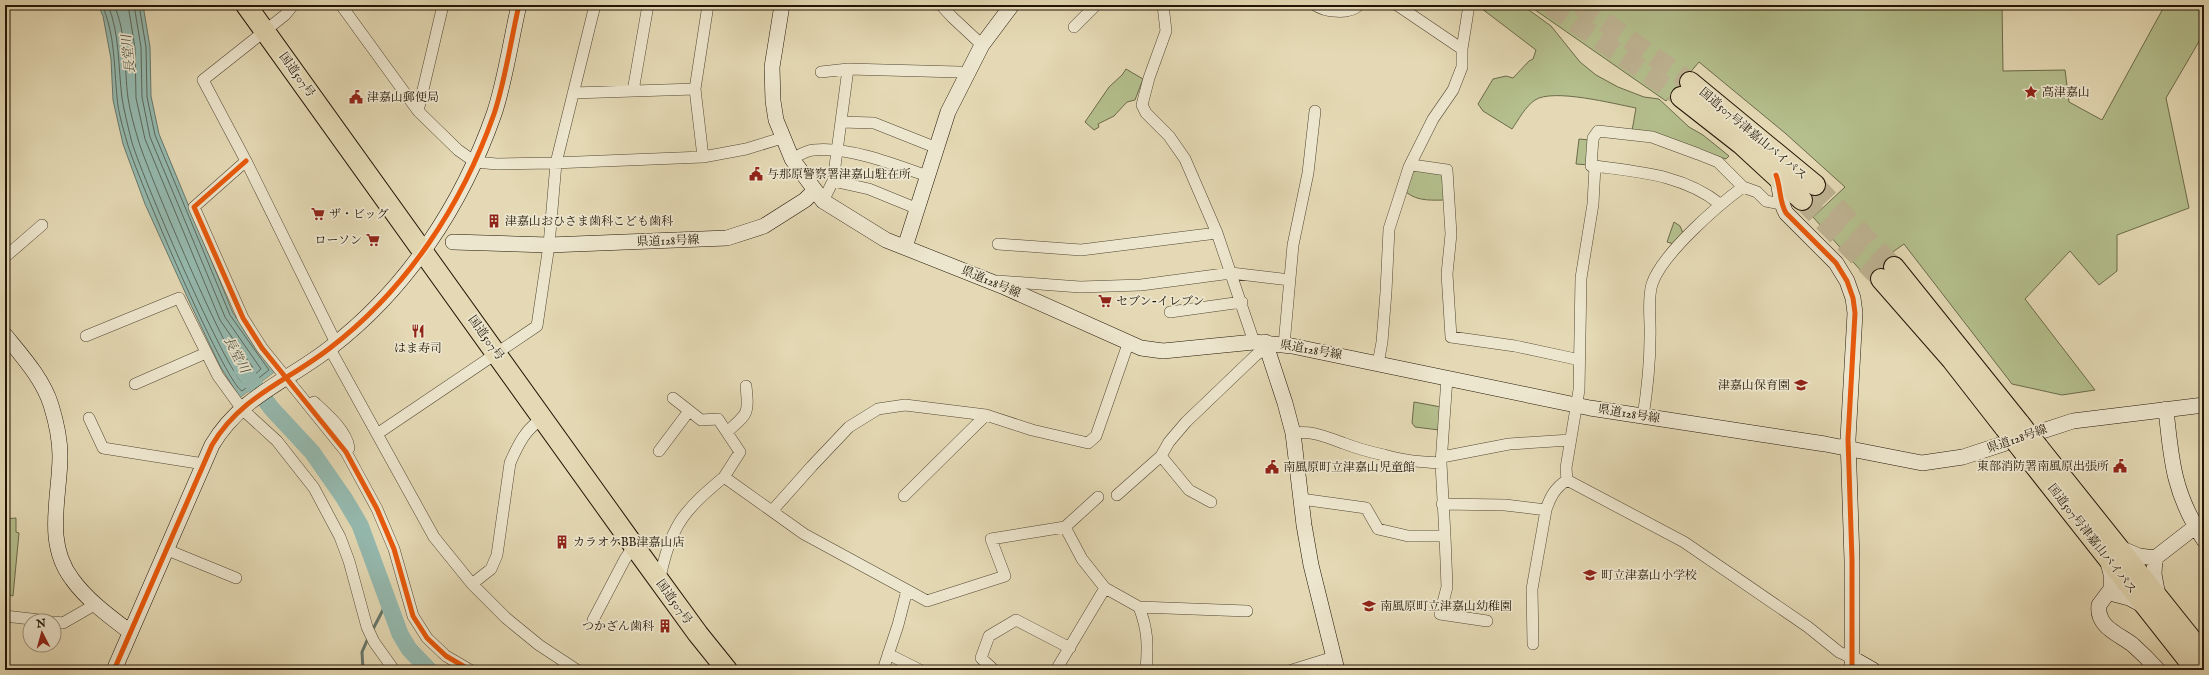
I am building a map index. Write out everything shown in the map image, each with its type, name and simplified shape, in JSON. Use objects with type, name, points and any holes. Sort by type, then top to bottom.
[{"type":"highway","name":"国道507号","points":[[246,5],[656,577],[727,670]]},
{"type":"highway","name":"国道507号津嘉山バイパス","points":[[1802,200],[1741,144],[1686,90],[1815,185]]},
{"type":"highway","name":"国道507号津嘉山バイパス","points":[[1887,273],[1952,360],[2013,426],[2152,601],[2204,655]]},
{"type":"highway","name":"国道507号津嘉山バイパス","points":[[2152,601],[2196,670]]},
{"type":"street","points":[[293,5],[285,15],[264,30],[204,80],[246,161],[333,346],[377,434],[434,537],[472,584],[506,618],[539,645],[577,670]]},
{"type":"street","points":[[341,5],[418,111],[458,150],[475,162],[497,164],[556,163],[703,157],[733,152],[782,138]]},
{"type":"street","points":[[418,111],[443,5]]},
{"type":"street","points":[[114,670],[165,549],[204,464],[221,431],[244,407],[283,378],[333,346],[388,294],[423,252],[475,162],[494,112],[519,5]]},
{"type":"street","points":[[377,434],[537,326],[549,245],[556,163],[595,5]]},
{"type":"street","points":[[633,91],[648,5]]},
{"type":"street","points":[[703,157],[695,89],[708,5]]},
{"type":"street","points":[[782,5],[772,84],[775,114],[782,138],[792,159],[818,196],[833,181],[848,69]]},
{"type":"street","points":[[941,5],[952,18],[982,45]]},
{"type":"street","points":[[905,246],[948,112],[965,75],[982,45],[1012,5]]},
{"type":"street","points":[[1074,27],[1096,5]]},
{"type":"street","points":[[1163,5],[1166,31],[1149,78],[1142,105],[1146,113],[1182,152],[1216,233],[1242,302],[1262,344],[1285,403],[1293,433],[1311,565],[1335,663],[1292,670]]},
{"type":"street","points":[[1314,5],[1322,10],[1352,10],[1359,5]]},
{"type":"street","points":[[1397,5],[1462,49]]},
{"type":"street","points":[[1378,364],[1382,342],[1389,229],[1398,195],[1409,167],[1412,164],[1433,120],[1453,90],[1462,67],[1462,49],[1469,5]]},
{"type":"street","points":[[821,72],[848,69],[959,72],[965,75]]},
{"type":"street","points":[[573,93],[695,89]]},
{"type":"street","points":[[1284,345],[1293,245],[1308,173],[1315,111]]},
{"type":"street","points":[[841,122],[874,123],[937,148]]},
{"type":"street","points":[[1591,166],[1593,138],[1598,131],[1652,137],[1718,162],[1743,188],[1757,192],[1766,201],[1781,204]]},
{"type":"street","points":[[792,159],[814,150],[837,151],[866,155],[927,176]]},
{"type":"street","points":[[246,161],[194,207],[243,318],[283,378],[326,418]]},
{"type":"street","points":[[1412,164],[1448,170],[1451,234],[1447,274],[1451,337],[1527,348],[1580,360]]},
{"type":"street","points":[[1567,480],[1566,468],[1577,405],[1580,360],[1581,278],[1593,204],[1595,166],[1654,173],[1691,185],[1720,204]]},
{"type":"street","points":[[1776,176],[1781,191],[1781,204],[1786,213],[1836,263],[1847,281],[1853,298],[1855,327],[1848,449],[1852,560],[1852,664]]},
{"type":"street","points":[[833,181],[869,188],[918,209]]},
{"type":"street","points":[[1643,417],[1648,379],[1652,284],[1662,265],[1673,250],[1720,204],[1743,188]]},
{"type":"street","name":"県道128号線","points":[[453,242],[549,245],[727,238],[764,226],[805,200],[818,196],[886,240],[905,246],[990,281],[1128,344],[1155,351],[1262,344],[1284,345],[1577,405],[1643,417],[1784,437],[1909,461],[1935,462],[1963,457],[2073,421],[2204,405]]},
{"type":"street","points":[[5,257],[42,225]]},
{"type":"street","points":[[998,244],[1081,250],[1216,233]]},
{"type":"street","points":[[990,281],[1080,287],[1141,285],[1231,273],[1290,280]]},
{"type":"street","points":[[86,336],[179,298],[218,376],[244,407],[277,441],[314,488],[340,537],[349,561],[370,634],[394,670]]},
{"type":"street","points":[[1170,312],[1242,302]]},
{"type":"street","points":[[5,335],[29,365],[51,404],[57,428],[60,455],[55,534],[60,556],[71,578],[96,604],[130,632]]},
{"type":"street","points":[[772,511],[812,466],[850,427],[878,409],[905,405],[986,415],[1032,430],[1088,443],[1096,436],[1128,344]]},
{"type":"street","points":[[1117,495],[1161,456],[1169,442],[1186,422],[1256,355],[1262,344]]},
{"type":"street","points":[[135,384],[206,353]]},
{"type":"street","points":[[1447,378],[1442,460],[1442,504],[1447,587],[1440,614],[1488,621]]},
{"type":"street","points":[[300,384],[326,418],[377,509],[394,549],[413,616],[427,638],[436,648],[446,656],[470,670]]},
{"type":"street","points":[[727,432],[746,415],[748,406],[746,386]]},
{"type":"street","points":[[656,577],[661,573],[677,524],[688,509],[724,477],[740,452],[718,419],[701,420],[673,398]]},
{"type":"street","points":[[2166,409],[2174,475],[2181,498],[2195,527],[2204,540]]},
{"type":"street","points":[[659,451],[690,411]]},
{"type":"street","points":[[904,496],[986,415]]},
{"type":"street","points":[[89,418],[102,448],[204,464]]},
{"type":"street","points":[[472,584],[491,568],[497,555],[510,463],[516,450],[537,421],[544,419]]},
{"type":"street","points":[[1293,433],[1306,432],[1322,434],[1343,444],[1410,461],[1442,460],[1509,444],[1570,440]]},
{"type":"street","points":[[1161,456],[1189,490],[1211,502]]},
{"type":"street","points":[[724,477],[804,534],[927,601],[1005,576],[991,539],[1065,527],[1098,497]]},
{"type":"street","points":[[1533,644],[1532,589],[1546,510],[1549,499],[1558,486],[1567,480]]},
{"type":"street","points":[[1567,480],[1684,542],[1808,627],[1852,664],[1873,670]]},
{"type":"street","points":[[1301,499],[1366,508],[1378,529],[1408,536],[1445,536]]},
{"type":"street","points":[[1442,504],[1505,505],[1546,510]]},
{"type":"street","points":[[1065,527],[1082,559],[1104,588],[1139,607],[1247,611]]},
{"type":"street","points":[[2158,670],[2136,648],[2102,623],[2099,614],[2099,605],[2110,593],[2113,552],[2155,558],[2195,527]]},
{"type":"street","points":[[593,620],[624,559],[634,546]]},
{"type":"street","points":[[165,549],[236,578]]},
{"type":"street","points":[[2110,593],[2128,598],[2152,601],[2155,558]]},
{"type":"street","points":[[1056,670],[1104,588]]},
{"type":"street","points":[[883,670],[907,590]]},
{"type":"street","points":[[62,623],[96,604]]},
{"type":"street","points":[[1139,607],[1146,626],[1148,644],[1146,670]]},
{"type":"street","points":[[5,616],[22,618]]},
{"type":"street","points":[[994,670],[981,658],[990,636],[1016,620],[1070,648]]},
{"type":"street","points":[[888,654],[920,670]]},
{"type":"green space","points":[[1477,5],[1522,5],[1551,26],[1580,62],[1596,75],[1618,87],[1644,97],[1659,99],[1689,127],[1703,135],[1729,156],[1726,159],[1632,131],[1636,108],[1569,96],[1544,97],[1535,100],[1525,110],[1512,129],[1483,111],[1478,104],[1493,79],[1506,76],[1513,78],[1529,61],[1533,59],[1536,50]]},
{"type":"green space","points":[[1528,5],[2002,5],[2003,71],[2065,70],[2069,102],[2102,120],[2165,5],[2204,5],[2204,33],[2166,98],[2189,208],[2117,235],[2117,271],[2099,285],[2070,251],[2025,299],[2095,390],[2062,395],[2012,384],[1904,244],[1863,273],[1813,217],[1845,187],[1785,133],[1699,62],[1666,101]]},
{"type":"green space","points":[[1126,69],[1143,79],[1135,100],[1127,102],[1114,116],[1098,124],[1099,127],[1094,130],[1085,122],[1109,87],[1122,75]]},
{"type":"green space","points":[[1579,139],[1590,140],[1589,165],[1576,164]]},
{"type":"green space","points":[[1416,168],[1444,173],[1448,200],[1421,199],[1406,192],[1413,171]]},
{"type":"green space","points":[[1674,222],[1680,226],[1683,233],[1674,244],[1667,242]]},
{"type":"green space","points":[[1414,402],[1441,407],[1439,430],[1415,427],[1412,423]]},
{"type":"green space","points":[[16,518],[16,532],[19,533],[13,596],[5,594],[5,519]]},
{"type":"water","points":[[98,5],[143,5],[150,47],[151,96],[159,134],[233,313],[275,372],[240,398],[220,366],[190,303],[145,204],[123,144],[113,100],[111,59],[103,16]]},
{"type":"pier","points":[[275,372],[276,374],[242,400],[240,398]]},
{"type":"waterway","name":"長堂川","points":[[242,369],[272,409],[312,452],[344,498],[360,525],[400,634],[409,649],[429,670]]},
{"type":"waterway","points":[[372,631],[387,602]]},
{"type":"waterway","points":[[363,670],[362,652],[369,636]]},
{"type":"tunnel","points":[[1550,5],[1681,97]]},
{"type":"tunnel","points":[[1580,5],[1690,82]]},
{"type":"tunnel","points":[[1815,185],[1894,267]]},
{"type":"tunnel","points":[[1802,200],[1881,279]]},
{"type":"cycle path","points":[[114,670],[212,445],[224,428],[251,401],[314,360],[358,325],[384,299],[407,272],[429,243],[448,212],[466,181],[494,114],[505,74],[519,5]]},
{"type":"cycle path","points":[[246,161],[194,207],[243,318],[262,348],[346,452],[377,509],[394,549],[413,616],[427,638],[446,656],[470,670]]},
{"type":"cycle path","points":[[1776,175],[1782,204],[1786,213],[1836,263],[1847,281],[1853,298],[1855,313],[1848,439],[1852,560],[1852,670]]},
{"type":"place","name":"高津嘉山","points":[[2031,92]]},
{"type":"place","name":"津嘉山郵便局","points":[[356,97]]},
{"type":"place","name":"与那原警察署津嘉山駐在所","points":[[756,174]]},
{"type":"place","name":"ザ・ビッグ","points":[[318,214]]},
{"type":"place","name":"津嘉山おひさま歯科こども歯科","points":[[494,221]]},
{"type":"place","name":"ローソン","points":[[373,240]]},
{"type":"place","name":"セブン-イレブン","points":[[1105,301]]},
{"type":"place","name":"はま寿司","points":[[418,331]]},
{"type":"place","name":"津嘉山保育園","points":[[1801,385]]},
{"type":"place","name":"東部消防署南風原出張所","points":[[2120,466]]},
{"type":"place","name":"南風原町立津嘉山児童館","points":[[1272,467]]},
{"type":"place","name":"カラオケBB津嘉山店","points":[[562,542]]},
{"type":"place","name":"町立津嘉山小学校","points":[[1590,575]]},
{"type":"place","name":"南風原町立津嘉山幼稚園","points":[[1369,606]]},
{"type":"place","name":"つかざん歯科","points":[[665,626]]}]
